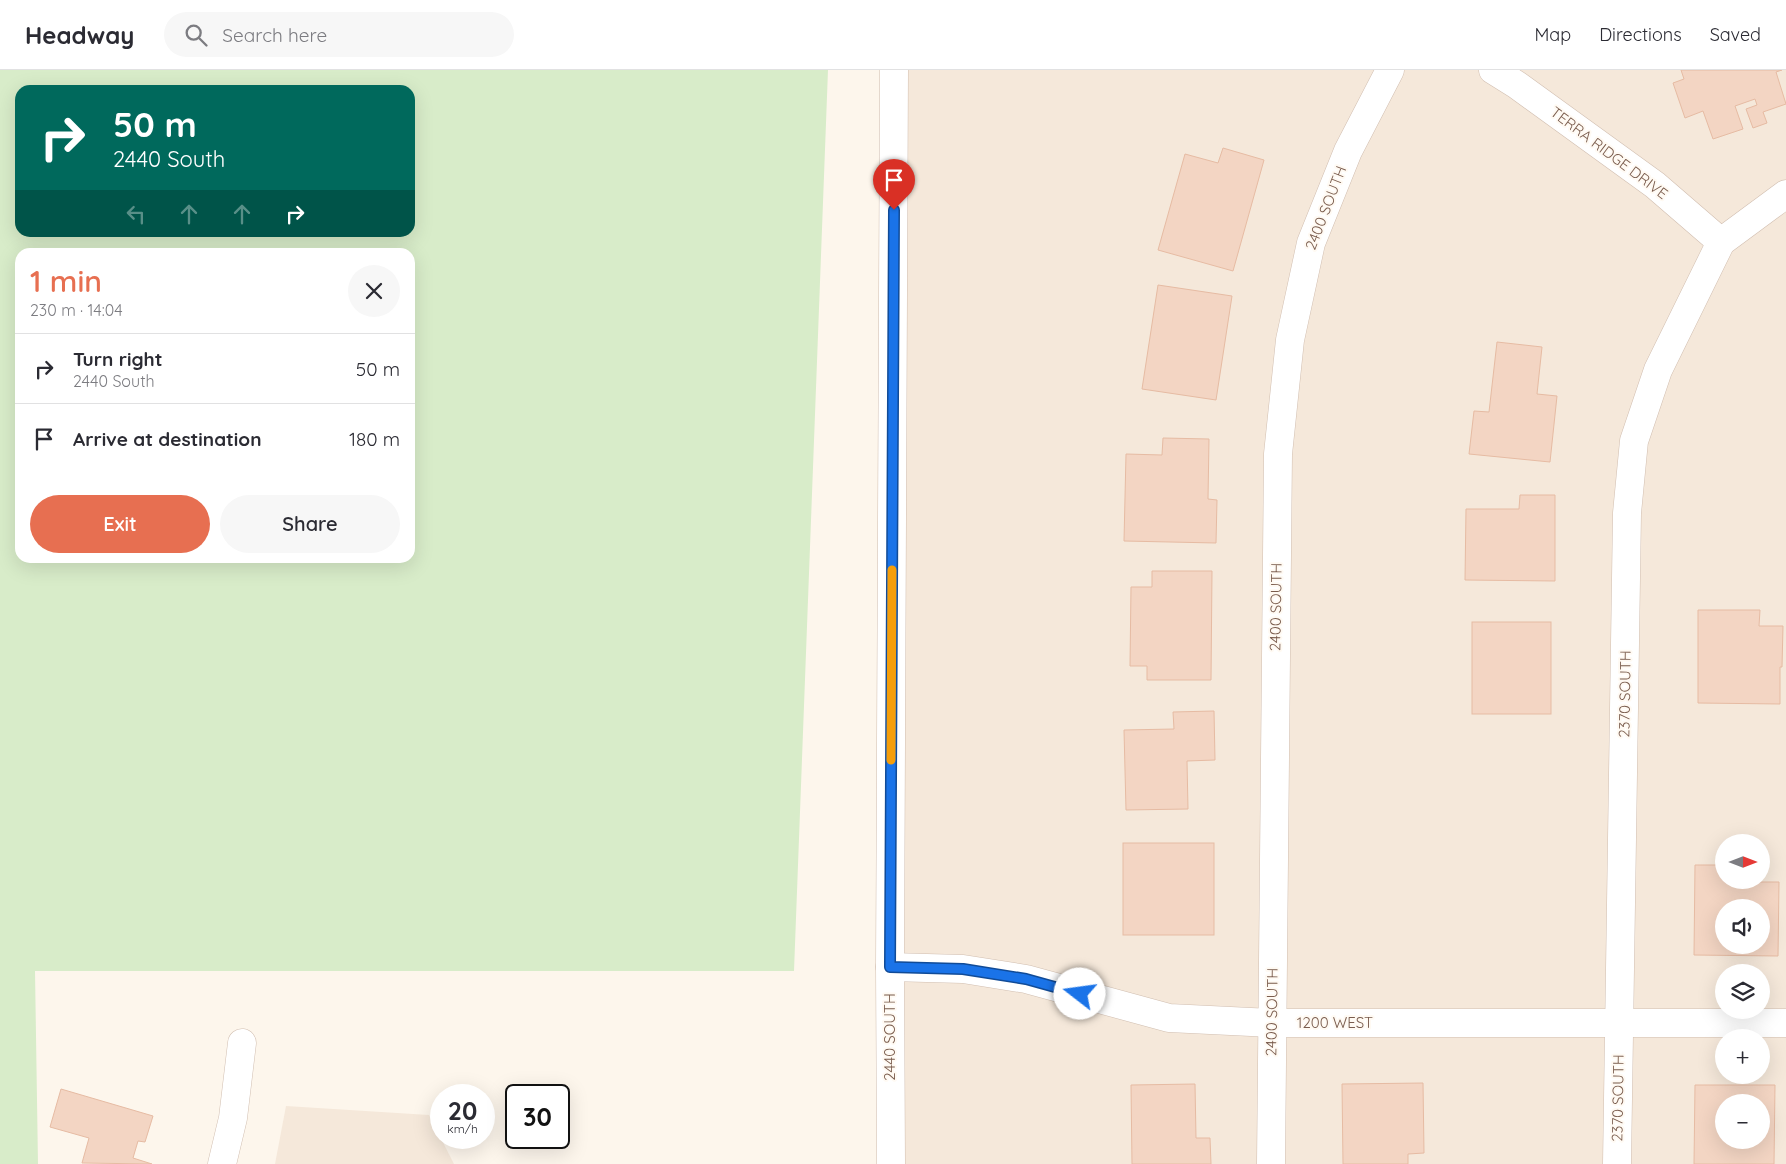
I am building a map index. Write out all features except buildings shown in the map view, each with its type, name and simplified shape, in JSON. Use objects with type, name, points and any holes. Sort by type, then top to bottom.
[{"type":"street","name":"2440 SOUTH","points":[[891,1164],[890,967],[894,70]]},
{"type":"street","name":"2400 SOUTH","points":[[1271,1164],[1278,454],[1290,340],[1310,243],[1348,151],[1390,70]]},
{"type":"street","name":"TERRA RIDGE DRIVE","points":[[1493,70],[1517,85],[1655,185],[1721,242]]},
{"type":"street","points":[[1721,242],[1786,194]]},
{"type":"street","name":"2370 SOUTH","points":[[1617,1164],[1627,513],[1634,441],[1658,370],[1721,242]]},
{"type":"street","name":"1200 WEST","points":[[890,967],[963,969],[1026,979],[1169,1018],[1272,1023],[1786,1023]]},
{"type":"street","points":[[222,1164],[233,1118],[242,1043]]},
{"type":"shaded area","points":[[895,70],[1786,70],[1786,1164],[896,1164]]},
{"type":"shaded area","points":[[286,1106],[429,1115],[430,1149],[446,1149],[454,1164],[275,1164]]},
{"type":"green space","points":[[0,70],[828,70],[794,971],[35,971],[38,1164],[0,1164]]},
{"type":"slow traffic","points":[[891,760],[892,570]]},
{"type":"route","points":[[894,210],[890,967],[963,969],[1026,979],[1080,994]]}]
